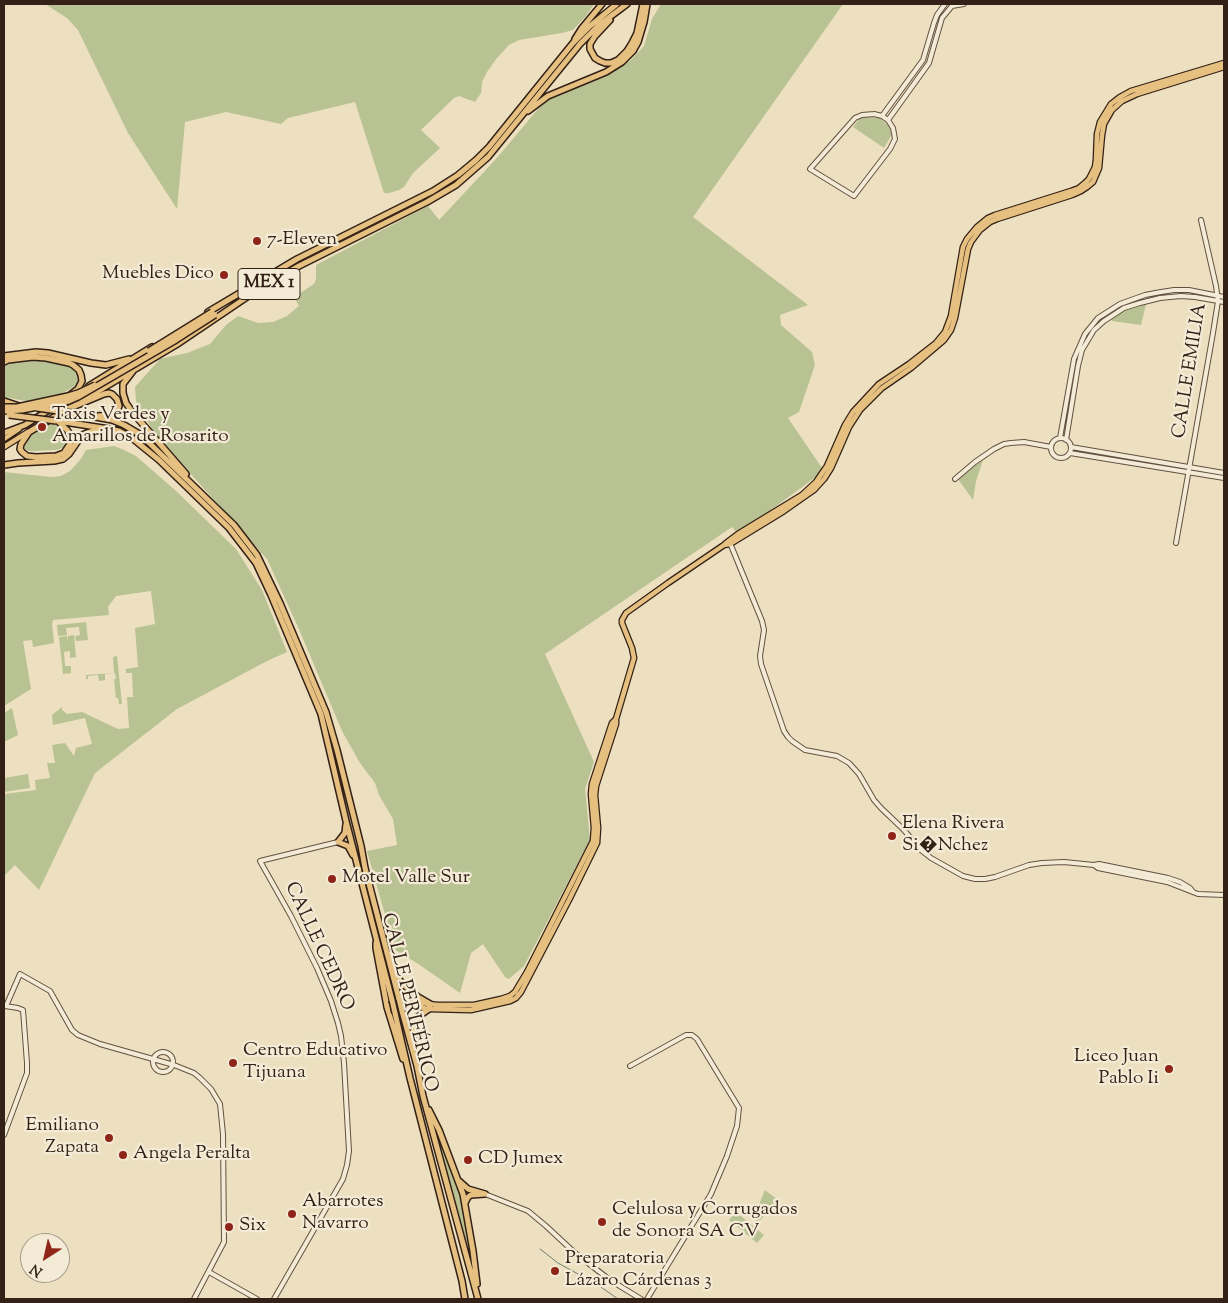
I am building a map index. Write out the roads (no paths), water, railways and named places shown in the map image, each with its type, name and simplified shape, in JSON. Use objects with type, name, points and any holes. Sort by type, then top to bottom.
[{"type":"highway","points":[[573,43],[578,32],[602,4]]},
{"type":"highway","points":[[524,113],[548,96],[606,72],[622,62],[633,51],[642,33],[645,8],[642,4]]},
{"type":"highway","points":[[622,5],[590,44],[595,58],[605,63],[618,60],[627,51],[637,33],[645,8]]},
{"type":"highway","name":"MEX 1","points":[[25,425],[297,259],[405,205],[458,175],[489,147],[573,43],[590,26],[622,5]]},
{"type":"highway","name":"MEX 1","points":[[29,432],[179,343],[250,295],[299,266],[442,194],[464,179],[488,157],[580,44],[622,5]]},
{"type":"highway","points":[[5,414],[70,401],[78,397],[176,340],[214,313],[218,307]]},
{"type":"highway","points":[[4,404],[24,405],[78,393],[214,313],[225,312]]},
{"type":"highway","points":[[4,360],[36,352],[106,365],[134,358]]},
{"type":"highway","points":[[4,360],[33,357],[46,358],[69,363],[80,370],[82,381],[80,385],[61,403]]},
{"type":"highway","points":[[136,368],[123,384],[126,403],[194,485]]},
{"type":"highway","points":[[69,407],[83,404],[104,394],[109,393],[115,396],[119,406],[116,414],[93,416]]},
{"type":"highway","name":"CALLE PERIFÉRICO","points":[[4,404],[93,416],[124,425],[142,435],[234,525],[257,556],[280,603],[321,699],[337,750],[423,1096],[478,1299]]},
{"type":"highway","name":"CALLE PERIFÉRICO","points":[[5,414],[95,426],[115,430],[132,438],[159,460],[229,528],[256,563],[316,700],[324,726],[466,1299]]},
{"type":"highway","points":[[29,432],[20,446],[24,454],[36,457],[60,455],[66,450],[71,440],[67,430],[57,421]]},
{"type":"highway","points":[[4,433],[25,425]]},
{"type":"highway","points":[[4,465],[63,459],[69,454],[82,435],[96,430],[115,430]]},
{"type":"highway","points":[[346,821],[345,833],[338,842],[348,846],[357,862]]},
{"type":"highway","points":[[376,935],[376,948],[387,1007],[400,1052],[410,1078]]},
{"type":"highway","points":[[387,952],[391,956],[400,981],[430,1007],[419,1016],[412,1032],[416,1066]]},
{"type":"highway","points":[[423,1096],[439,1130],[463,1194],[473,1251],[478,1299]]},
{"type":"highway","points":[[457,1180],[468,1189],[485,1194]]},
{"type":"highway","points":[[464,1203],[471,1195],[485,1194]]},
{"type":"main road","points":[[1159,85],[1224,63]]},
{"type":"main road","points":[[387,1007],[411,1002],[420,1002],[430,1007],[474,1005],[510,996],[517,989],[593,841],[592,784],[612,723],[616,719],[634,658],[632,648],[622,627],[622,620],[626,613],[729,542],[803,496],[816,482],[825,471],[845,425],[853,412],[880,384],[936,343],[949,329],[955,318],[964,247],[976,227],[995,215],[1071,191],[1085,184],[1089,179],[1096,160],[1097,134],[1100,122],[1111,104],[1120,98],[1131,92],[1224,67]]},
{"type":"main road","name":"MEX 1","points":[[4,439],[25,425]]},
{"type":"main road","name":"MEX 1","points":[[4,447],[29,432]]},
{"type":"street","points":[[882,116],[923,60],[937,16],[945,4]]},
{"type":"street","points":[[888,120],[930,63],[942,18],[952,6],[964,4]]},
{"type":"street","points":[[868,114],[882,116],[888,120],[894,132],[894,142],[890,150],[854,196],[810,170],[855,118],[868,114]]},
{"type":"street","name":"CALLE EMILIA","points":[[1176,543],[1218,301],[1201,220]]},
{"type":"street","points":[[1051,447],[1060,438],[1074,359],[1085,334],[1098,318],[1120,304],[1161,292],[1190,290],[1224,297]]},
{"type":"street","points":[[1066,440],[1082,350],[1094,330],[1104,321],[1124,308],[1160,298],[1195,296],[1224,302]]},
{"type":"street","points":[[1051,447],[1054,455],[1060,458],[1068,456],[1071,447],[1069,442],[1060,438]]},
{"type":"street","points":[[955,479],[994,449],[1004,444],[1024,442],[1051,447]]},
{"type":"street","points":[[1071,447],[1224,478]]},
{"type":"street","points":[[1070,453],[1189,470],[1224,473]]},
{"type":"street","points":[[729,542],[758,609],[764,630],[760,656],[761,664],[784,731],[792,742],[805,750],[837,756],[849,763],[859,774],[874,800],[922,851],[931,858],[963,876],[985,879],[1042,862],[1099,864],[1168,878],[1180,882],[1198,894],[1224,895]]},
{"type":"street","name":"CALLE CEDRO","points":[[274,1299],[342,1178],[348,1165],[349,1151],[341,1036],[331,1000],[292,916],[260,861],[338,842]]},
{"type":"street","points":[[4,1135],[27,1072],[23,1010],[5,1006],[20,974],[50,991],[72,1030],[78,1035],[100,1044],[174,1065],[200,1078],[211,1089],[220,1104],[223,1134],[224,1242],[194,1299]]},
{"type":"street","points":[[630,1066],[686,1035],[692,1035],[697,1039],[739,1108],[737,1126],[728,1156],[711,1194],[647,1299]]},
{"type":"street","points":[[166,1052],[173,1057],[174,1065],[169,1072],[161,1073],[154,1068],[153,1059],[158,1053],[166,1052]]},
{"type":"street","points":[[485,1194],[528,1211],[575,1253],[610,1280],[640,1299]]},
{"type":"street","points":[[209,1272],[257,1299]]},
{"type":"waterway","points":[[540,1249],[558,1263],[598,1285],[618,1299]]},
{"type":"place","name":"7-Eleven","points":[[257,241]]},
{"type":"place","name":"Muebles Dico","points":[[224,275]]},
{"type":"place","name":"Taxis Verdes y Amarillos de Rosarito","points":[[42,427]]},
{"type":"place","name":"Elena Rivera Si�Nchez","points":[[892,836]]},
{"type":"place","name":"Motel Valle Sur","points":[[332,879]]},
{"type":"place","name":"Centro Educativo Tijuana","points":[[233,1063]]},
{"type":"place","name":"Liceo Juan Pablo Ii","points":[[1169,1069]]},
{"type":"place","name":"Emiliano Zapata","points":[[109,1138]]},
{"type":"place","name":"Angela Peralta","points":[[123,1155]]},
{"type":"place","name":"CD Jumex","points":[[468,1160]]},
{"type":"place","name":"Abarrotes Navarro","points":[[292,1214]]},
{"type":"place","name":"Celulosa y Corrugados de Sonora SA CV","points":[[602,1222]]},
{"type":"place","name":"Six","points":[[229,1227]]},
{"type":"place","name":"Preparatoria Lázaro Cárdenas 3","points":[[555,1271]]}]
